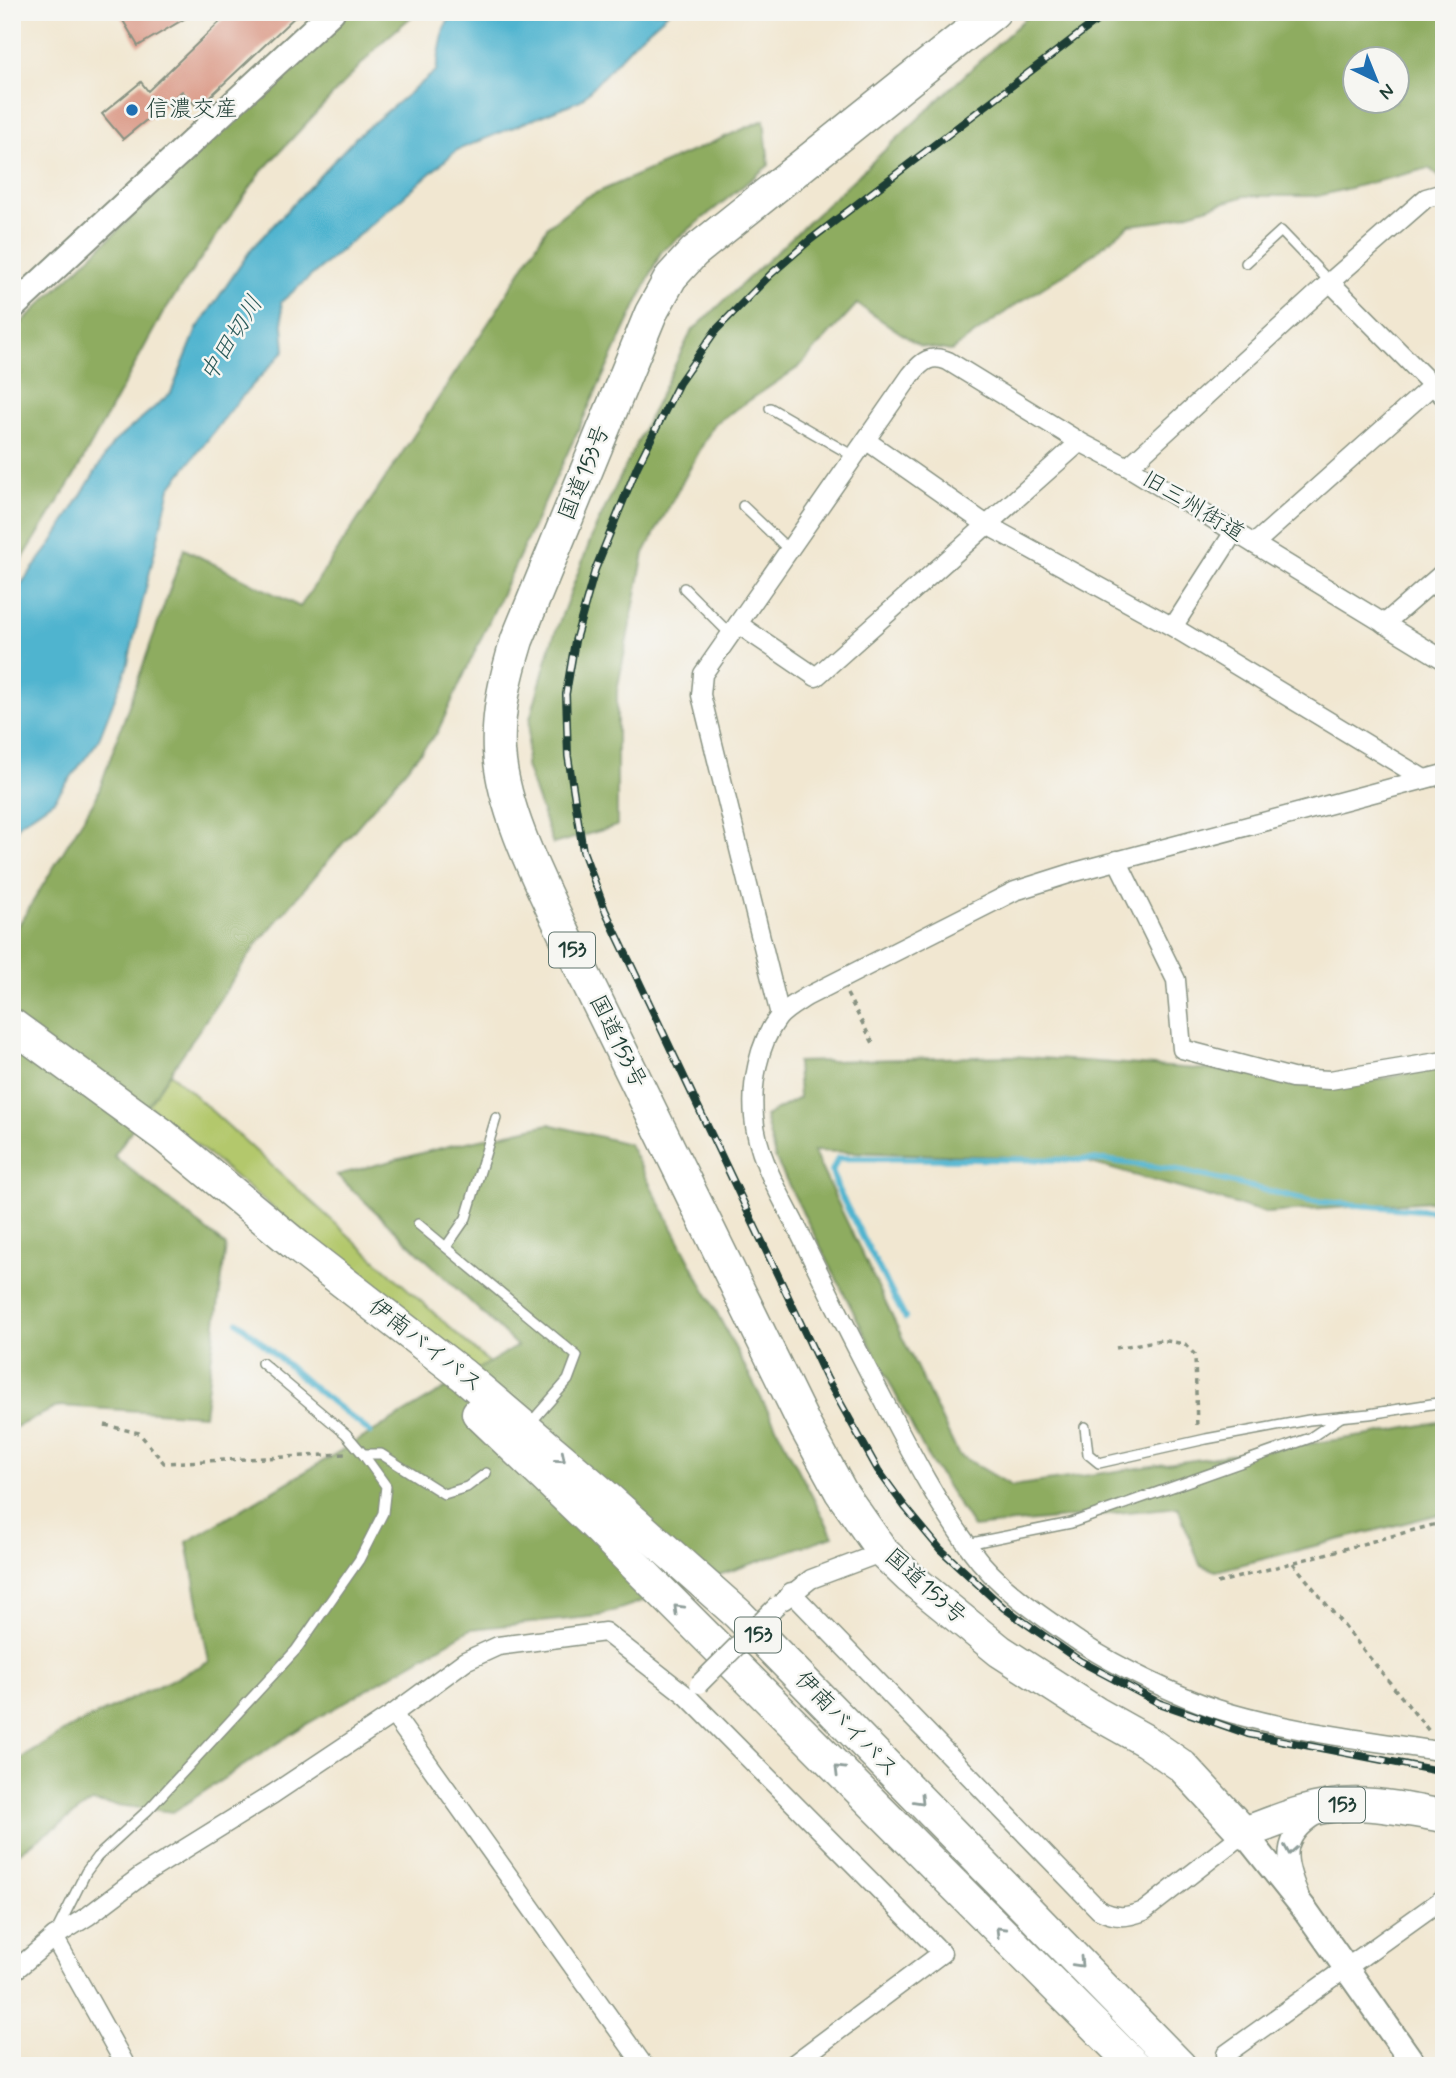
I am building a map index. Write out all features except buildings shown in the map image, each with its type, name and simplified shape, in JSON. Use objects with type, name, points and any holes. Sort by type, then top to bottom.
[{"type":"highway","name":"国道153号","points":[[995,12],[694,252],[671,277],[651,313],[517,640],[505,679],[499,752],[506,789],[531,862],[806,1428],[841,1492],[883,1552],[944,1607],[1000,1651],[1182,1766],[1244,1833]]},
{"type":"highway","name":"伊南バイパス","points":[[12,1025],[163,1135],[298,1246],[463,1375],[738,1614],[1180,2066]]},
{"type":"highway","name":"伊南バイパス","points":[[298,1246],[594,1524],[1135,2066]]},
{"type":"highway","name":"153","points":[[1244,1833],[1332,1805],[1362,1804],[1444,1816]]},
{"type":"street","points":[[12,308],[332,12]]},
{"type":"street","points":[[1128,467],[1426,198],[1440,194],[1444,197]]},
{"type":"street","points":[[1254,544],[1440,386],[1330,282]]},
{"type":"street","name":"旧三州街道","points":[[867,441],[919,364],[939,357],[1080,442],[1128,467],[1444,660]]},
{"type":"street","points":[[780,1015],[701,695],[703,674],[867,441],[987,524],[1173,627],[1424,779]]},
{"type":"street","points":[[734,629],[816,677],[1080,442]]},
{"type":"street","points":[[1173,627],[1234,532]]},
{"type":"street","points":[[1384,624],[1444,572]]},
{"type":"street","points":[[1440,1745],[1281,1726],[1215,1708],[1139,1675],[1084,1645],[1039,1613],[1001,1581],[967,1544],[921,1474],[838,1312],[762,1153],[754,1119],[753,1087],[770,1031],[780,1015],[806,997],[1015,891],[1117,860],[1444,774]]},
{"type":"street","points":[[1117,860],[1176,980],[1182,1049],[1292,1078],[1330,1080],[1444,1060]]},
{"type":"street","points":[[693,1690],[791,1592],[811,1579],[883,1552]]},
{"type":"street","points":[[791,1592],[1099,1910],[1111,1916],[1127,1917],[1144,1912],[1244,1833],[1306,1911],[1415,2066]]},
{"type":"street","points":[[12,1973],[54,1937],[88,1916],[141,1876],[273,1794],[393,1714],[465,1661],[498,1646],[605,1632],[693,1690],[942,1953],[791,2066]]},
{"type":"street","points":[[393,1714],[644,2066]]},
{"type":"street","points":[[1306,1911],[1290,1871],[1288,1846],[1294,1834],[1332,1805]]},
{"type":"street","points":[[1226,2054],[1444,1898]]},
{"type":"street","points":[[54,1937],[126,2066]]},
{"type":"lane","points":[[1246,263],[1281,231],[1330,282]]},
{"type":"lane","points":[[770,408],[855,457]]},
{"type":"lane","points":[[743,506],[789,550]]},
{"type":"lane","points":[[684,588],[734,629]]},
{"type":"lane","points":[[446,1248],[466,1218],[496,1118]]},
{"type":"lane","points":[[418,1224],[577,1356],[568,1380],[534,1419]]},
{"type":"lane","points":[[54,1937],[86,1872],[97,1857],[148,1810],[296,1650],[359,1560],[383,1513],[386,1486],[363,1454],[346,1434],[262,1363]]},
{"type":"lane","points":[[1085,1427],[1088,1454],[1099,1463],[1308,1420],[1444,1402]]},
{"type":"lane","points":[[967,1544],[1071,1523],[1310,1438],[1341,1417]]},
{"type":"lane","points":[[363,1454],[381,1454],[444,1494],[467,1487],[486,1474]]},
{"type":"path","points":[[840,980],[874,1045]]},
{"type":"path","points":[[1116,1348],[1161,1340],[1185,1344],[1195,1355],[1197,1441]]},
{"type":"path","points":[[105,1425],[139,1433],[164,1463],[363,1454]]},
{"type":"path","points":[[1217,1583],[1444,1522]]},
{"type":"path","points":[[1293,1563],[1440,1745]]},
{"type":"green space","points":[[345,12],[417,12],[382,42],[261,172],[163,313],[74,476],[12,576],[12,332]]},
{"type":"green space","points":[[1032,12],[1444,12],[1444,181],[1429,168],[1318,196],[1245,196],[1163,221],[1130,225],[1080,264],[951,351],[920,346],[857,304],[799,367],[714,424],[644,553],[617,691],[617,826],[553,844],[526,766],[530,719],[552,641],[594,531],[691,332]]},
{"type":"green space","points":[[764,120],[769,165],[661,252],[437,733],[257,944],[114,1156],[226,1246],[204,1415],[59,1406],[12,1429],[12,936],[97,796],[184,549],[300,607],[497,310],[548,226],[584,198]]},
{"type":"green space","points":[[115,1023],[500,1373],[486,1384],[95,1061]]},
{"type":"green space","points":[[1011,1056],[1372,1081],[1444,1065],[1444,1200],[1267,1213],[1077,1159],[813,1151],[958,1454],[1012,1486],[1370,1435],[1444,1421],[1444,1513],[1216,1571],[1200,1565],[1178,1507],[973,1527],[926,1454],[775,1158],[765,1116],[799,1098],[797,1062]]},
{"type":"green space","points":[[549,1124],[629,1144],[833,1536],[599,1616],[471,1629],[302,1727],[173,1812],[92,1802],[12,1857],[12,1764],[68,1729],[209,1662],[187,1542],[517,1346],[337,1175]]},
{"type":"water","name":"中田切川","points":[[454,12],[669,12],[638,39],[581,100],[457,150],[281,302],[285,350],[238,401],[170,488],[127,667],[98,741],[54,800],[19,824],[12,838],[12,596],[50,546],[113,443],[171,393],[197,329],[252,248],[356,137],[436,71],[444,28]]},
{"type":"waterway","points":[[905,1318],[838,1190],[832,1171],[838,1158],[1105,1160],[1184,1171],[1310,1201],[1433,1211],[1444,1207]]},
{"type":"waterway","points":[[238,1322],[309,1384],[370,1432]]},
{"type":"railway","points":[[1108,12],[810,240],[771,274],[716,330],[679,383],[637,467],[595,570],[575,641],[566,694],[568,756],[583,851],[605,910],[827,1379],[878,1470],[940,1549],[1004,1608],[1080,1661],[1159,1703],[1248,1734],[1444,1772]]},
{"type":"place","name":"信濃交産","points":[[132,110]]}]
